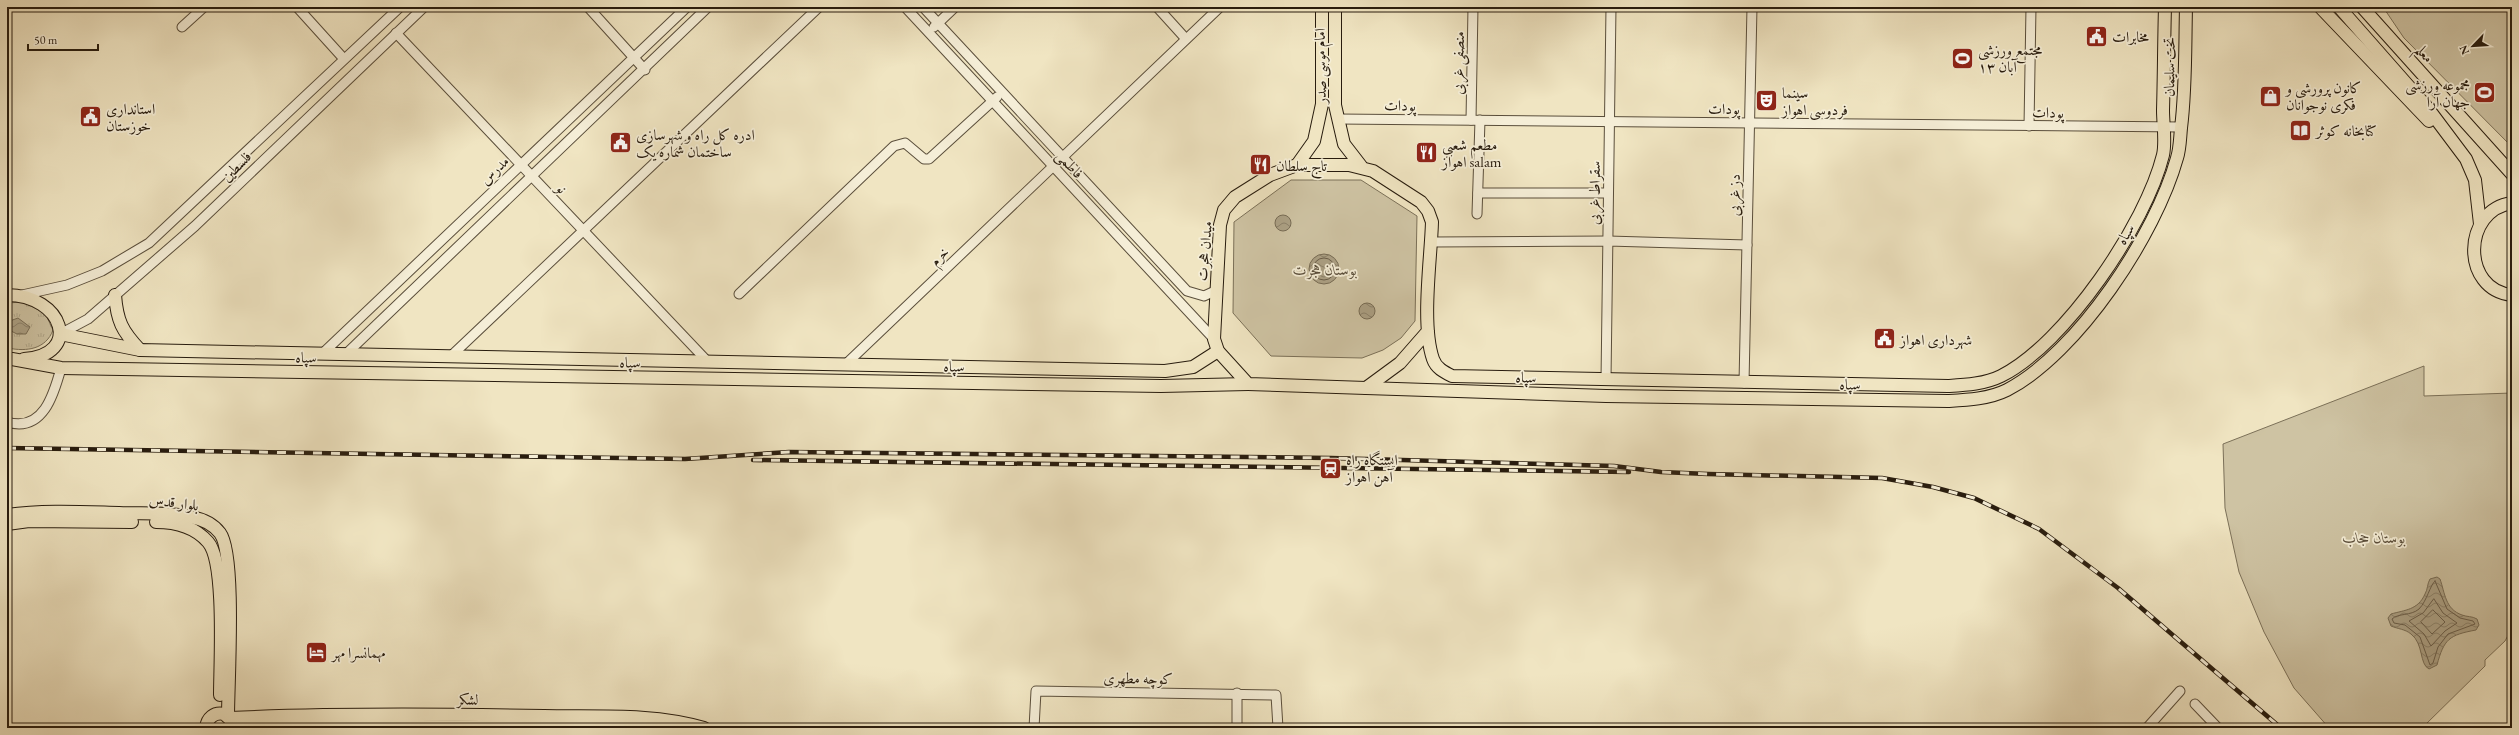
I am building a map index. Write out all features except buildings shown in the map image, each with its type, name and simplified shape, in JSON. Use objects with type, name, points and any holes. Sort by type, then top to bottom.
[{"type":"main road","name":"امام موسی صدر","points":[[1297,165],[1314,141],[1322,104],[1322,7]]},
{"type":"main road","name":"امام موسی صدر","points":[[1335,7],[1335,105],[1344,144],[1361,166]]},
{"type":"main road","name":"تخت سلیمان","points":[[2163,127],[2165,7]]},
{"type":"main road","name":"تخت سلیمان","points":[[2181,127],[2186,7]]},
{"type":"main road","points":[[2320,7],[2466,160]]},
{"type":"main road","points":[[2340,7],[2427,107],[2466,160],[2475,180],[2480,224]]},
{"type":"main road","name":"معلم","points":[[2362,7],[2512,174]]},
{"type":"main road","name":"سپاه","points":[[1428,331],[1433,360],[1440,370],[1452,376],[1954,386],[1974,384],[2000,377],[2028,360],[2054,336],[2082,301],[2123,241],[2149,195],[2163,154],[2163,127]]},
{"type":"main road","name":"سپاه","points":[[1366,388],[1606,396],[1948,401],[1977,399],[2006,391],[2036,372],[2064,346],[2117,278],[2162,201],[2178,157],[2181,127]]},
{"type":"main road","name":"میدان هجرت","points":[[1248,384],[1218,351],[1214,339],[1220,225],[1224,210],[1234,197],[1270,175],[1297,165],[1361,166]]},
{"type":"main road","points":[[1248,384],[1366,388],[1400,363],[1428,331],[1432,222],[1428,210],[1421,202],[1361,166]]},
{"type":"main road","points":[[2511,298],[2494,289],[2483,279],[2476,266],[2473,252],[2474,237],[2480,224],[2497,208],[2512,203]]},
{"type":"main road","points":[[7,295],[22,295],[38,301],[54,313],[59,323],[60,334],[56,344],[47,352],[29,358],[10,358]]},
{"type":"main road","points":[[115,295],[117,316],[126,335],[140,350]]},
{"type":"main road","name":"سپاه","points":[[60,334],[140,350],[845,365],[1182,370],[1193,367],[1218,351]]},
{"type":"main road","name":"سپاه","points":[[10,358],[61,368],[1146,385],[1248,384]]},
{"type":"main road","points":[[1606,380],[1606,396]]},
{"type":"main road","name":"بلوار قدس","points":[[7,515],[36,511],[162,514],[203,521],[209,523],[220,533],[227,546],[229,587],[228,719]]},
{"type":"main road","name":"بلوار قدس","points":[[7,524],[29,521],[161,522],[191,527],[209,543],[219,569],[228,719]]},
{"type":"main road","name":"لشکر","points":[[228,719],[332,713],[488,715],[683,722],[704,728]]},
{"type":"main road","points":[[206,728],[211,716],[228,719]]},
{"type":"main road","name":"لشکر","points":[[241,728],[299,725],[646,728]]},
{"type":"street","points":[[182,27],[204,7]]},
{"type":"street","points":[[297,7],[344,59]]},
{"type":"street","name":"فلسطین","points":[[22,295],[66,285],[102,271],[149,242],[400,7]]},
{"type":"street","name":"فلسطین","points":[[60,334],[88,319],[196,226],[300,124],[424,7]]},
{"type":"street","points":[[588,7],[645,70]]},
{"type":"street","name":"مدرس","points":[[322,354],[687,7]]},
{"type":"street","name":"مدرس","points":[[345,355],[645,70],[708,7]]},
{"type":"street","points":[[450,357],[819,7]]},
{"type":"street","name":"فاطمی","points":[[905,7],[1214,339]]},
{"type":"street","name":"فاطمی","points":[[923,7],[1187,291],[1204,296],[1217,290]]},
{"type":"street","points":[[928,32],[955,7]]},
{"type":"street","points":[[1157,7],[1186,39]]},
{"type":"street","points":[[1063,157],[1220,7]]},
{"type":"street","name":"منصفی غربی","points":[[1473,7],[1478,193],[1477,214]]},
{"type":"street","name":"سقراط غربی","points":[[1606,380],[1611,7]]},
{"type":"street","name":"دز غربی","points":[[1744,383],[1752,7]]},
{"type":"street","points":[[2029,126],[2031,7]]},
{"type":"street","name":"نو","points":[[396,33],[708,362]]},
{"type":"street","points":[[739,294],[894,146],[905,143],[924,159],[929,159],[1002,92]]},
{"type":"street","points":[[288,111],[300,124]]},
{"type":"street","name":"پودات","points":[[1338,119],[2181,127]]},
{"type":"street","name":"خرم","points":[[845,365],[1063,157]]},
{"type":"street","points":[[1478,193],[1608,193]]},
{"type":"street","points":[[1432,242],[1608,241],[1747,245]]},
{"type":"street","points":[[7,422],[26,423],[38,418],[48,407],[61,368]]},
{"type":"street","name":"کوچه مطهری","points":[[1034,728],[1036,691],[1237,693],[1276,695],[1278,728]]},
{"type":"street","points":[[2147,728],[2180,691]]},
{"type":"street","points":[[1237,693],[1237,728]]},
{"type":"street","points":[[2195,704],[2218,728]]},
{"type":"green space","name":"مجموعه ورزشی جهان آرا","points":[[2383,7],[2512,7],[2512,147],[2404,38]]},
{"type":"green space","name":"بوستان هجرت","points":[[1291,180],[1361,180],[1417,216],[1415,321],[1401,338],[1383,350],[1362,358],[1271,356],[1233,313],[1234,222]]},
{"type":"green space","points":[[23,302],[45,313],[53,330],[46,341],[35,348],[22,350],[8,348],[7,303]]},
{"type":"green space","name":"بوستان حجاب","points":[[2424,366],[2424,396],[2512,393],[2512,628],[2505,641],[2485,660],[2485,666],[2422,728],[2329,728],[2294,688],[2264,632],[2239,572],[2225,508],[2223,444]]},
{"type":"water","points":[[1283,215],[1290,220],[1291,223],[1286,230],[1283,231],[1276,226],[1275,223],[1280,216]]},
{"type":"water","points":[[1324,254],[1335,258],[1339,269],[1335,280],[1324,284],[1313,280],[1309,269],[1313,258]]},
{"type":"water","points":[[1367,303],[1374,308],[1375,311],[1370,318],[1367,319],[1360,314],[1359,311],[1364,304]]},
{"type":"water","points":[[18,318],[30,327],[26,334],[17,334],[9,330],[7,322]]},
{"type":"water","points":[[2437,577],[2440,579],[2446,600],[2452,609],[2462,615],[2477,619],[2479,625],[2476,630],[2454,636],[2449,640],[2442,649],[2437,665],[2429,669],[2424,663],[2420,648],[2415,638],[2406,631],[2391,626],[2388,618],[2391,614],[2406,610],[2419,603],[2426,592],[2430,579]]},
{"type":"railway","points":[[7,448],[685,459],[789,452],[1331,458],[1614,466],[1661,472],[1708,474],[1882,478],[1933,487],[1974,498],[2039,529],[2118,588],[2281,728]]},
{"type":"railway","points":[[753,460],[1629,472]]},
{"type":"place","name":"مخابرات","points":[[2096,36]]},
{"type":"place","name":"مجتمع ورزشی ۱۳ آبان","points":[[1962,58]]},
{"type":"place","name":"مجموعه ورزشی جهان آرا","points":[[2485,93]]},
{"type":"place","name":"کانون پرورشی و فکری نوجوانان","points":[[2271,96]]},
{"type":"place","name":"سینما فردوسی اهواز","points":[[1766,101]]},
{"type":"place","name":"استانداری خوزستان","points":[[90,117]]},
{"type":"place","name":"کتابخانه کوثر","points":[[2301,130]]},
{"type":"place","name":"ادره کل راه و شهرسازی ساختمان شماره یک","points":[[620,143]]},
{"type":"place","name":"مطعم شعبي اهواز salam","points":[[1427,153]]},
{"type":"place","name":"تاج سلطان","points":[[1260,165]]},
{"type":"place","name":"شهرداری اهواز","points":[[1884,339]]},
{"type":"place","name":"ایستگاه راه آهن اهواز","points":[[1330,468]]},
{"type":"place","name":"مهمانسرا مهر","points":[[316,652]]}]
